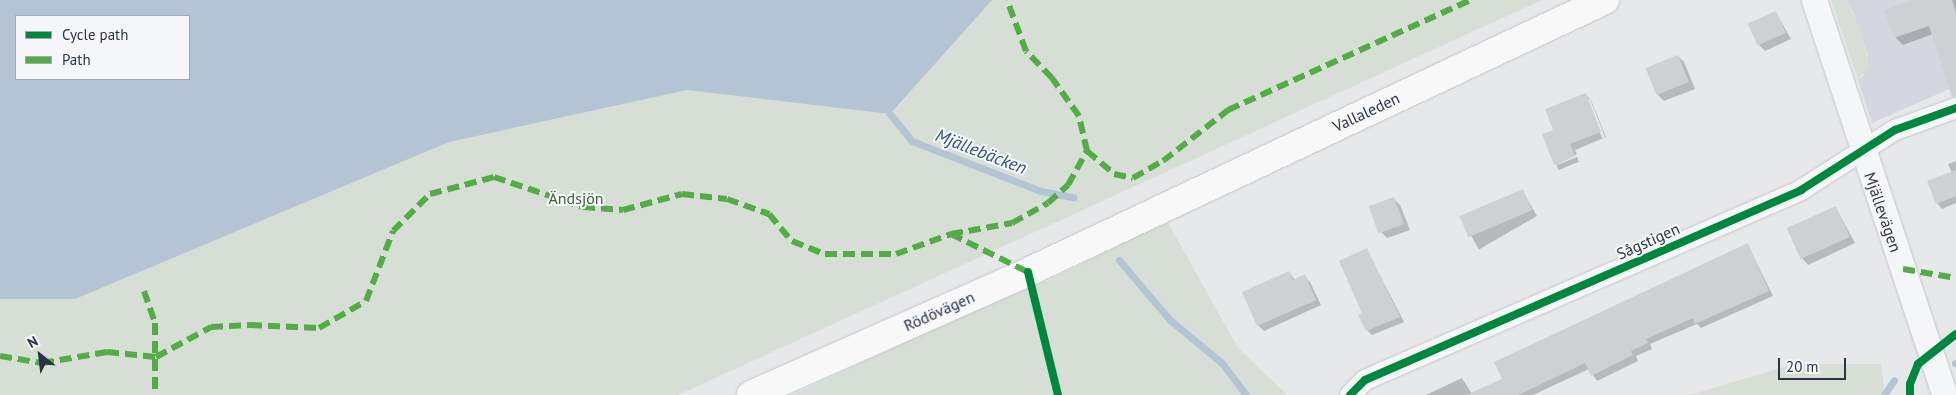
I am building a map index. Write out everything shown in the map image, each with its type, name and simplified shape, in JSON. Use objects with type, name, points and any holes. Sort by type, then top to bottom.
[{"type":"main road","name":"Vallaleden","points":[[1126,224],[1605,0]]},
{"type":"main road","name":"Rödövägen","points":[[750,395],[1126,224]]},
{"type":"street","name":"Mjällevägen","points":[[1814,0],[1944,395]]},
{"type":"street","name":"Sågstigen","points":[[1350,395],[1365,380],[1801,190],[1837,169],[1895,130],[1956,108]]},
{"type":"shaded area","points":[[1846,0],[1956,0],[1956,86],[1872,123],[1858,80],[1864,75],[1868,55],[1854,14]]},
{"type":"green space","name":"Ändsjön","points":[[0,0],[1542,0],[678,395],[0,395]]},
{"type":"green space","points":[[1831,0],[1846,0],[1861,30],[1869,66],[1858,80]]},
{"type":"green space","points":[[1167,221],[1238,348],[1287,395],[792,395],[1012,292],[1049,280]]},
{"type":"green space","points":[[1794,364],[1881,364],[1885,395],[1690,395]]},
{"type":"water","points":[[0,0],[992,0],[890,114],[687,90],[449,142],[75,299],[0,299]]},
{"type":"building","points":[[1914,0],[1952,0],[1956,13],[1956,96],[1952,97],[1929,26],[1894,38],[1884,10]]},
{"type":"building","points":[[1776,11],[1786,33],[1757,46],[1748,24]]},
{"type":"building","points":[[1678,55],[1689,82],[1656,95],[1646,68]]},
{"type":"building","points":[[1586,93],[1601,132],[1570,144],[1575,156],[1554,165],[1542,134],[1553,130],[1545,109]]},
{"type":"building","points":[[1956,170],[1956,196],[1936,204],[1927,181]]},
{"type":"building","points":[[1523,189],[1532,210],[1468,237],[1459,216]]},
{"type":"building","points":[[1394,197],[1404,224],[1379,233],[1369,206]]},
{"type":"building","points":[[1836,206],[1850,237],[1800,259],[1787,228]]},
{"type":"building","points":[[1748,243],[1769,291],[1695,324],[1693,318],[1646,339],[1648,343],[1631,351],[1633,355],[1591,376],[1585,363],[1518,395],[1466,395],[1502,379],[1494,362]]},
{"type":"building","points":[[1367,248],[1400,317],[1366,331],[1358,315],[1362,313],[1339,261]]},
{"type":"building","points":[[1289,271],[1293,280],[1305,274],[1316,300],[1257,326],[1242,292]]},
{"type":"waterway","name":"Mjällebäcken","points":[[890,114],[912,141],[1041,191],[1073,197]]},
{"type":"waterway","name":"Mjällebäcken","points":[[1119,260],[1170,320],[1222,363],[1246,395]]},
{"type":"waterway","name":"Mjällebäcken","points":[[1884,395],[1894,380]]},
{"type":"marked path","points":[[0,356],[42,363],[107,352],[156,357],[211,327],[250,325],[319,328],[366,301],[393,231],[430,194],[494,177],[583,207],[623,210],[682,194],[727,199],[769,214],[792,241],[825,254],[896,254],[951,234],[1012,223],[1048,203],[1068,185],[1087,151],[1079,116],[1052,78],[1026,51],[1007,0]]},
{"type":"marked path","points":[[1087,151],[1114,174],[1133,178],[1163,161],[1228,110],[1471,0]]},
{"type":"marked path","points":[[951,234],[1028,272]]},
{"type":"marked path","points":[[1903,269],[1956,278]]},
{"type":"marked path","points":[[144,291],[155,323],[155,395]]},
{"type":"cycle path","points":[[1350,395],[1365,380],[1801,190],[1895,130],[1956,108]]},
{"type":"cycle path","points":[[1028,272],[1058,395]]},
{"type":"cycle path","points":[[1910,395],[1910,384],[1918,364],[1956,334]]}]
